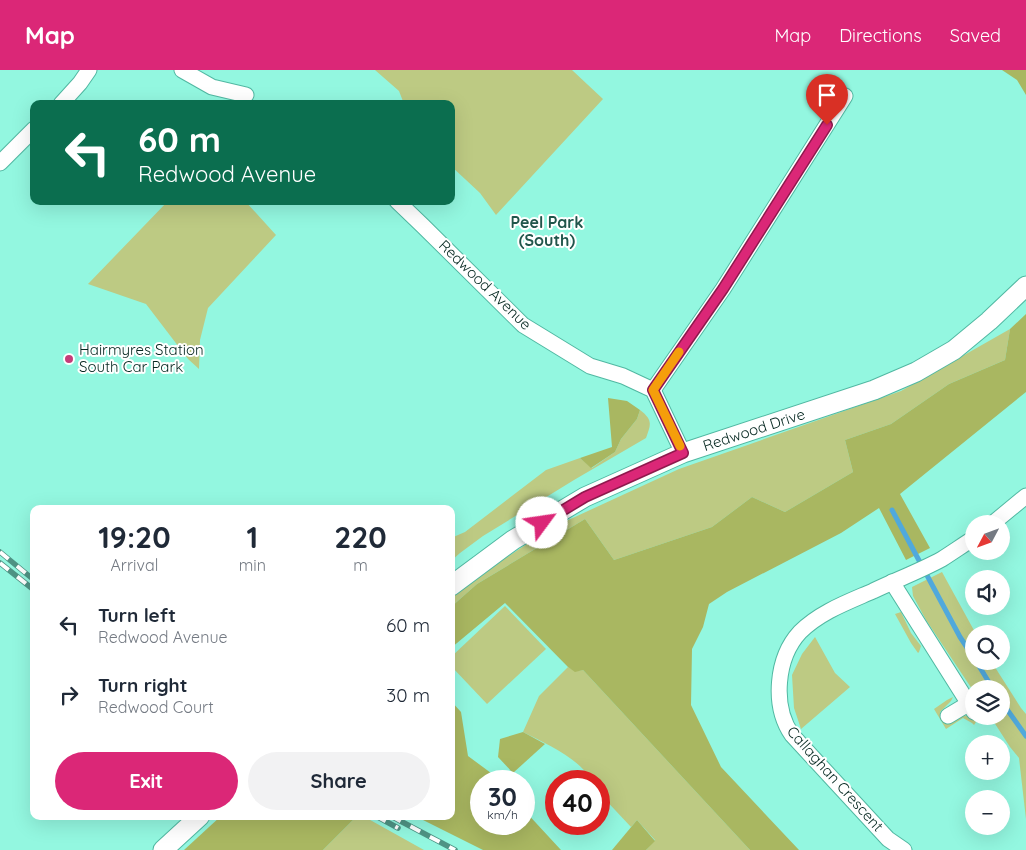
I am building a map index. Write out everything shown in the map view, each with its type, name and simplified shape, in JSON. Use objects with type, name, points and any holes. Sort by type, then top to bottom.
[{"type":"street","points":[[64,100],[89,70]]},
{"type":"street","points":[[182,70],[212,86],[246,95]]},
{"type":"street","points":[[683,453],[653,390],[723,289],[845,96]]},
{"type":"street","points":[[0,163],[30,134]]},
{"type":"street","name":"Redwood Avenue","points":[[401,205],[523,325],[590,366],[623,376],[653,390]]},
{"type":"street","name":"Redwood Drive","points":[[455,583],[513,540],[585,497],[683,453],[874,390],[916,372],[954,350],[989,321],[1026,286]]},
{"type":"street","points":[[1003,515],[1026,496]]},
{"type":"street","name":"Callaghan Crescent","points":[[904,850],[888,839],[792,735],[784,720],[780,702],[780,676],[785,657],[795,639],[812,623],[833,610],[940,559],[965,544]]},
{"type":"street","points":[[892,582],[965,698]]},
{"type":"street","points":[[948,716],[965,715]]},
{"type":"street","points":[[163,850],[196,820]]},
{"type":"green space","points":[[375,70],[572,70],[603,99],[496,215],[480,193],[455,170],[455,100],[402,100],[399,91]]},
{"type":"green space","points":[[1002,70],[1026,70],[1026,95],[1017,80]]},
{"type":"green space","points":[[164,205],[249,205],[276,235],[208,308],[200,340],[199,369],[188,359],[146,304],[88,284]]},
{"type":"green space","points":[[1026,314],[1026,392],[900,494],[930,548],[906,560],[879,508],[841,533],[727,592],[709,604],[703,627],[692,649],[691,705],[721,767],[799,850],[750,850],[583,670],[575,672],[568,667],[505,603],[455,645],[455,603],[477,584],[585,519],[614,560],[712,527],[752,497],[785,512],[853,472],[845,440],[891,424],[949,384],[1005,360],[1010,329]]},
{"type":"green space","points":[[1010,329],[1005,360],[949,384],[891,424],[845,440],[853,472],[785,512],[752,497],[712,527],[614,560],[585,519],[477,584],[455,603],[455,595],[489,569],[551,528],[679,469],[901,391]]},
{"type":"green space","points":[[608,398],[627,401],[640,410],[637,419],[621,439],[615,452],[591,468],[580,458],[612,447]]},
{"type":"green space","points":[[640,410],[650,422],[646,438],[483,536],[455,557],[455,536],[465,532],[546,470],[580,458],[592,468],[615,452],[621,439],[637,419]]},
{"type":"green space","points":[[942,572],[971,625],[965,625],[965,670],[997,670],[1003,680],[966,680],[926,620],[913,596],[912,587]]},
{"type":"green space","points":[[505,606],[546,649],[487,704],[455,670],[455,653]]},
{"type":"green space","points":[[901,612],[911,633],[921,646],[918,653],[895,614]]},
{"type":"green space","points":[[815,637],[835,673],[850,687],[801,729],[794,708],[792,675],[802,654]]},
{"type":"green space","points":[[568,667],[575,671],[583,670],[750,850],[646,850],[655,840],[637,820],[631,827],[610,805],[610,770],[583,770],[562,752],[523,732],[539,696]]},
{"type":"green space","points":[[1010,691],[1026,714],[1026,819],[1019,758],[1010,747],[1010,735],[1002,735],[996,725],[1010,725]]},
{"type":"green space","points":[[953,697],[940,712],[948,722],[959,716],[965,716],[965,719],[963,718],[946,729],[934,709]]},
{"type":"green space","points":[[455,705],[461,712],[468,756],[487,770],[470,770],[470,835],[535,835],[535,822],[545,835],[561,850],[483,850],[423,820],[455,820]]},
{"type":"green space","points":[[523,732],[545,744],[516,770],[510,770],[498,757],[500,739]]},
{"type":"green space","points":[[217,820],[353,820],[323,850],[184,850]]},
{"type":"green space","points":[[353,820],[370,820],[424,850],[323,850]]},
{"type":"green space","points":[[637,820],[655,841],[646,850],[612,850]]},
{"type":"waterway","points":[[892,510],[965,644]]},
{"type":"waterway","points":[[981,670],[988,680]]},
{"type":"waterway","points":[[1010,714],[1026,736]]},
{"type":"railway","points":[[0,552],[30,577]]},
{"type":"railway","points":[[0,563],[30,587]]},
{"type":"railway","points":[[383,820],[398,828]]},
{"type":"railway","points":[[399,820],[455,850]]},
{"type":"slow traffic","points":[[679,352],[653,390],[680,446]]},
{"type":"place","name":"Hairmyres Station South Car Park","points":[[69,359]]},
{"type":"district","name":"Peel Park (South)","points":[[547,231]]},
{"type":"route","points":[[542,523],[585,497],[683,453],[653,390],[723,289],[827,125]]}]
